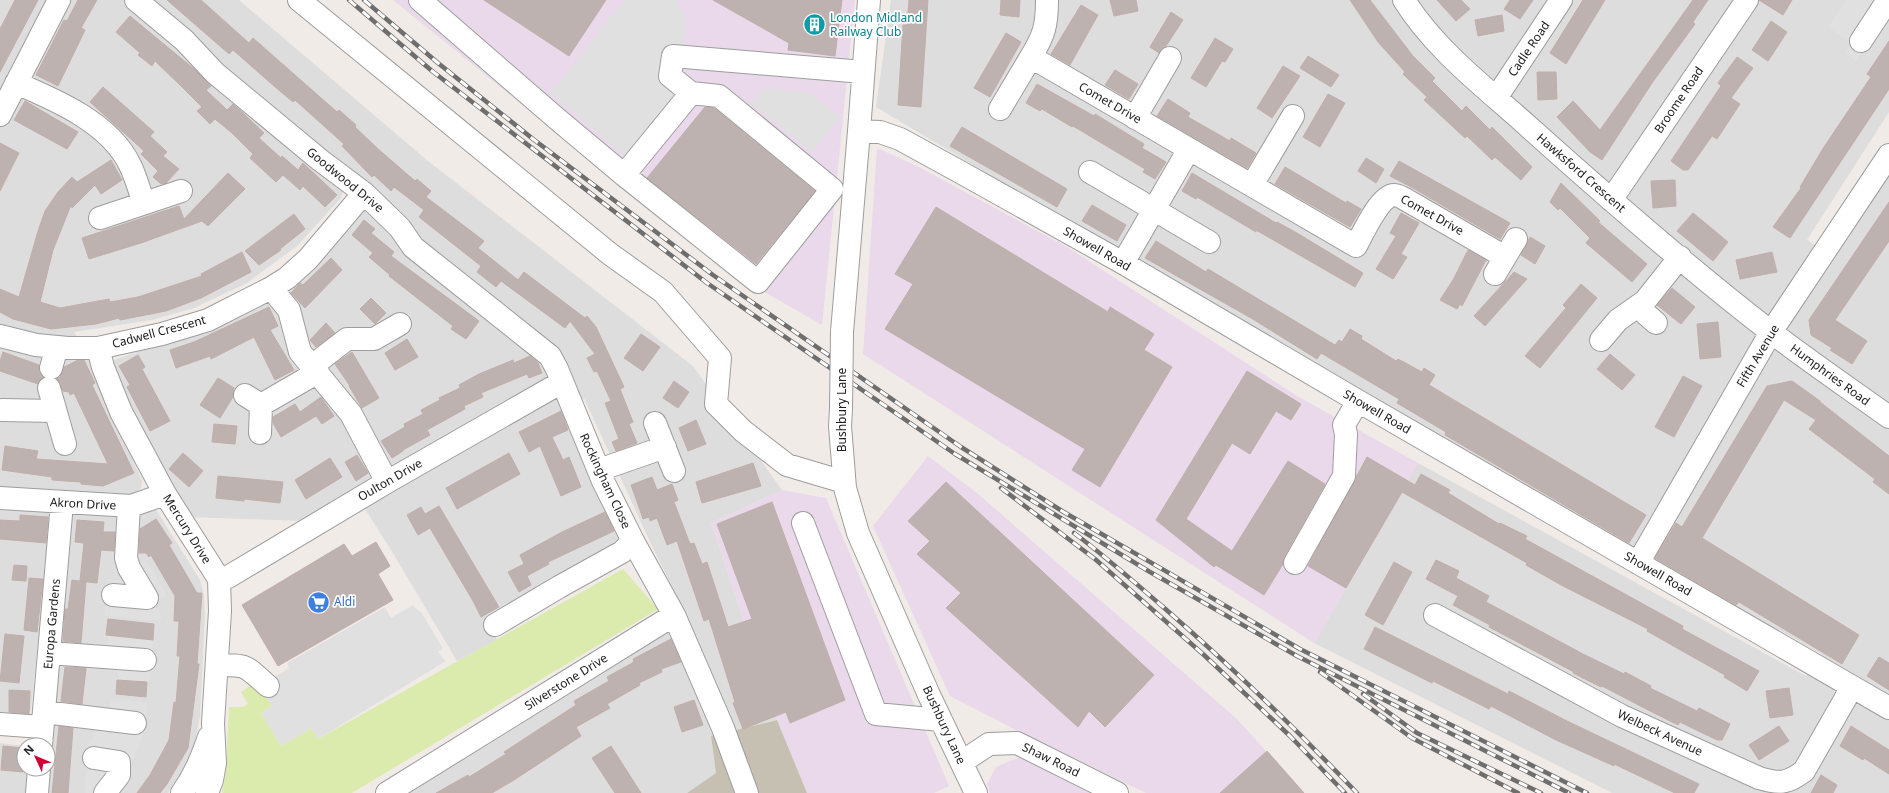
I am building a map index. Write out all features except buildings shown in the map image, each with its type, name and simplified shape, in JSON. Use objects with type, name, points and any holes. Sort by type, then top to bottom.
[{"type":"street","points":[[0,115],[59,0]]},
{"type":"street","name":"Goodwood Drive","points":[[136,0],[184,40],[221,78],[320,160],[364,193],[395,223],[413,247],[550,356],[562,382]]},
{"type":"street","points":[[299,0],[610,254],[663,292],[720,358],[716,404],[743,431],[787,465],[844,482]]},
{"type":"street","points":[[420,0],[624,175],[758,282],[832,189],[719,96],[691,93],[670,76],[673,56],[863,72]]},
{"type":"street","name":"Bushbury Lane","points":[[869,0],[842,332],[840,426],[844,482],[858,533],[941,720],[976,793]]},
{"type":"street","points":[[1000,110],[1041,40],[1046,25],[1047,0]]},
{"type":"street","name":"Hawksford Crescent","points":[[1404,0],[1412,14],[1433,38],[1496,98],[1611,200],[1772,332]]},
{"type":"street","name":"Cadle Road","points":[[1496,98],[1561,0]]},
{"type":"street","name":"Broome Road","points":[[1611,200],[1747,0]]},
{"type":"street","points":[[1861,41],[1882,23],[1888,0]]},
{"type":"street","name":"Comet Drive","points":[[1031,57],[1356,246],[1380,204],[1386,197],[1394,195],[1403,198],[1506,256]]},
{"type":"street","points":[[1135,118],[1170,58]]},
{"type":"street","points":[[16,84],[42,94],[93,122],[115,144],[130,164],[144,203]]},
{"type":"street","points":[[624,175],[691,93]]},
{"type":"street","points":[[1252,186],[1293,116]]},
{"type":"street","name":"Showell Road","points":[[859,131],[880,132],[900,139],[1123,263],[1358,401],[1889,708]]},
{"type":"street","points":[[1123,263],[1189,149]]},
{"type":"street","name":"Fifth Avenue","points":[[1638,563],[1772,332],[1889,155]]},
{"type":"street","points":[[1090,172],[1210,242]]},
{"type":"street","points":[[100,218],[181,191]]},
{"type":"street","name":"Cadwell Crescent","points":[[0,336],[36,345],[98,348],[162,334],[208,320],[287,278],[308,259],[364,193]]},
{"type":"street","points":[[1601,340],[1628,311],[1638,307],[1680,257]]},
{"type":"street","points":[[270,288],[289,310],[300,352],[351,414],[387,482]]},
{"type":"street","points":[[1638,307],[1656,323]]},
{"type":"street","points":[[260,432],[253,400],[315,369],[347,339],[374,339],[400,324]]},
{"type":"street","name":"Humphries Road","points":[[1772,332],[1889,417]]},
{"type":"street","points":[[57,347],[50,378],[55,411],[65,444]]},
{"type":"street","name":"Mercury Drive","points":[[98,348],[103,367],[121,412],[165,494],[218,579],[220,611],[213,723],[215,763],[212,780],[206,793]]},
{"type":"street","name":"Rockingham Close","points":[[495,625],[622,552],[633,541],[599,470],[562,382]]},
{"type":"street","name":"Oulton Drive","points":[[218,579],[228,577],[387,482],[562,382]]},
{"type":"street","points":[[1295,563],[1344,476],[1346,434],[1344,425],[1358,401]]},
{"type":"street","points":[[2,410],[55,411]]},
{"type":"street","points":[[655,423],[674,471]]},
{"type":"street","points":[[599,470],[665,447]]},
{"type":"street","name":"Akron Drive","points":[[0,498],[129,506],[165,494]]},
{"type":"street","name":"Europa Gardens","points":[[42,728],[62,503]]},
{"type":"street","points":[[113,595],[147,598],[129,568],[126,558],[129,506]]},
{"type":"street","points":[[803,523],[876,714],[941,720]]},
{"type":"street","points":[[633,541],[674,615],[723,728],[747,793]]},
{"type":"street","name":"Welbeck Avenue","points":[[1435,614],[1622,716],[1759,778],[1774,782],[1783,782],[1794,778],[1804,771],[1852,687]]},
{"type":"street","name":"Silverstone Drive","points":[[387,793],[674,615]]},
{"type":"street","points":[[49,653],[145,660]]},
{"type":"street","points":[[217,665],[241,665],[248,668],[268,686]]},
{"type":"street","points":[[0,724],[42,728],[135,722]]},
{"type":"street","name":"Mercury Drive","points":[[182,793],[192,780],[203,757],[213,723]]},
{"type":"street","name":"Shaw Road","points":[[962,762],[989,744],[1017,743],[1117,793]]},
{"type":"street","points":[[94,758],[119,762],[119,775],[105,793]]},
{"type":"street","points":[[37,793],[38,777]]},
{"type":"shaded area","points":[[0,0],[239,0],[428,161],[693,366],[782,490],[711,523],[777,720],[711,736],[716,773],[687,793],[406,793],[686,615],[651,544],[584,398],[569,414],[620,538],[597,555],[489,621],[497,640],[457,661],[360,501],[349,493],[301,521],[188,517],[128,411],[115,371],[114,360],[215,325],[376,189],[354,172],[346,184],[341,198],[297,246],[247,283],[194,308],[152,320],[74,332],[88,356],[142,481],[141,488],[137,492],[121,496],[0,487]]},
{"type":"shaded area","points":[[393,0],[855,0],[822,325],[761,290],[620,184]]},
{"type":"shaded area","points":[[624,0],[676,0],[687,18],[677,100],[629,160],[551,93]]},
{"type":"shaded area","points":[[891,0],[1889,0],[1889,112],[1807,240],[1835,257],[1889,175],[1889,793],[1612,793],[1314,643],[1418,463],[1806,676],[1821,654],[1311,367],[876,107]]},
{"type":"shaded area","points":[[1846,0],[1882,0],[1876,31],[1856,61],[1846,53],[1852,43],[1828,27]]},
{"type":"shaded area","points":[[764,88],[809,93],[840,117],[812,152],[751,103]]},
{"type":"shaded area","points":[[877,148],[915,165],[1067,247],[1297,396],[1418,463],[1314,643],[863,354]]},
{"type":"shaded area","points":[[928,456],[977,493],[1237,719],[1304,793],[1146,793],[1022,733],[950,696],[873,526]]},
{"type":"shaded area","points":[[782,490],[826,498],[949,786],[934,793],[807,793],[777,720],[711,523]]},
{"type":"shaded area","points":[[0,499],[52,505],[31,710],[27,715],[0,713]]},
{"type":"shaded area","points":[[72,507],[155,508],[200,580],[204,595],[205,614],[200,716],[194,748],[183,773],[168,793],[0,793],[0,743],[16,745],[16,777],[56,777],[56,737],[52,737]]},
{"type":"shaded area","points":[[146,560],[167,595],[154,602],[162,618],[155,621],[105,616],[107,579],[128,581],[126,575]]},
{"type":"shaded area","points":[[413,605],[422,613],[443,649],[438,652],[446,661],[318,739],[312,728],[281,746],[261,713],[272,706],[259,686],[289,668],[287,663],[385,607],[391,618]]},
{"type":"shaded area","points":[[108,636],[153,640],[149,682],[118,680],[118,667],[106,667]]},
{"type":"shaded area","points":[[111,699],[148,703],[145,729],[130,769],[110,793],[85,793],[89,740],[93,740],[95,713],[109,714]]},
{"type":"shaded area","points":[[777,720],[807,793],[687,793],[716,773],[711,736]]},
{"type":"shaded area","points":[[1020,757],[1089,793],[990,793],[987,784],[996,767]]},
{"type":"green space","points":[[623,569],[658,609],[352,793],[223,793],[222,791],[226,773],[229,707],[243,707],[248,704],[241,692],[254,683],[259,686],[272,706],[261,713],[281,746],[312,728],[318,739]]},
{"type":"railway","points":[[349,0],[432,71],[707,283],[955,454],[1150,572],[1297,656],[1569,793]]},
{"type":"railway","points":[[364,0],[438,63],[533,139],[713,275],[961,447],[1062,511],[1300,649],[1587,793]]},
{"type":"railway","points":[[1001,488],[1095,559],[1204,655],[1290,736],[1345,793]]},
{"type":"railway","points":[[1074,533],[1130,578],[1187,628],[1286,721],[1357,793]]},
{"type":"railway","points":[[1320,672],[1412,738],[1518,793]]},
{"type":"railway","points":[[1363,694],[1417,733],[1541,793]]},
{"type":"place","name":"London Midland Railway Club","points":[[815,25]]},
{"type":"place","name":"Aldi","points":[[318,602]]}]
